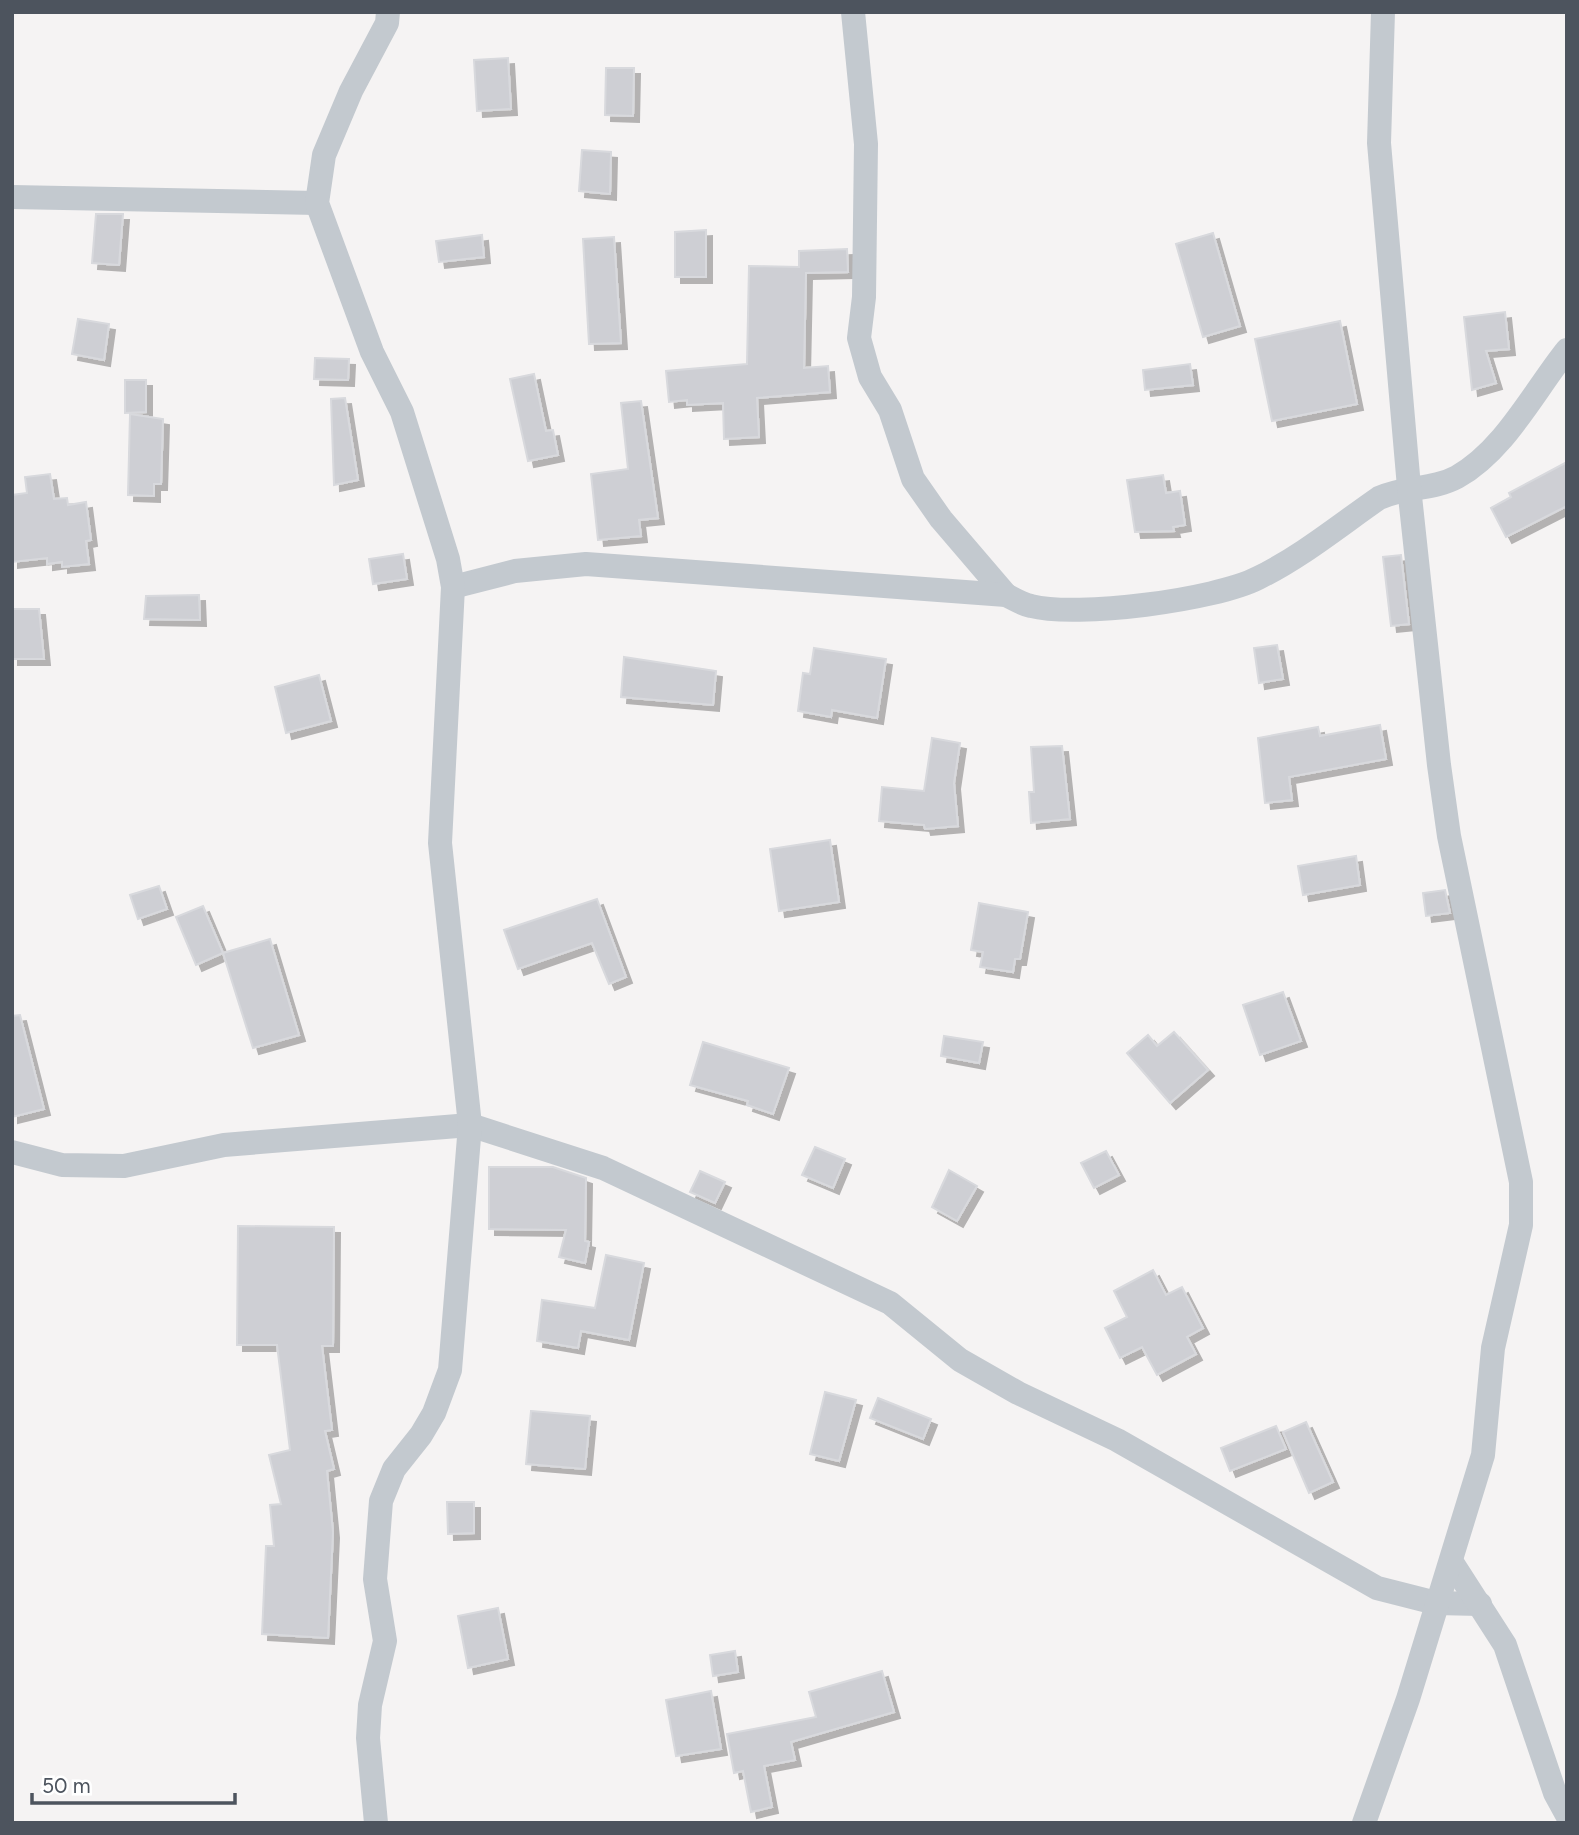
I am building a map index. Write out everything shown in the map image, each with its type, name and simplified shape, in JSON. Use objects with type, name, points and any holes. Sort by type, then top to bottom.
[{"type":"street","points":[[376,1823],[368,1738],[370,1705],[385,1641],[375,1579],[381,1502],[394,1469],[421,1435],[434,1413],[450,1370],[470,1125],[440,843],[453,587],[448,559],[402,412],[372,352],[317,203],[324,155],[351,91],[387,23],[388,12]]},
{"type":"street","points":[[853,12],[866,144],[864,297],[859,338],[870,376],[890,410],[914,479],[941,519],[1006,595]]},
{"type":"street","points":[[1364,1823],[1408,1699],[1483,1455],[1493,1348],[1521,1225],[1521,1182],[1449,836],[1409,487],[1379,143],[1383,12]]},
{"type":"street","points":[[12,197],[317,203]]},
{"type":"street","points":[[453,587],[514,571],[586,564],[1006,595],[1031,606],[1080,609],[1130,605],[1223,591],[1256,580],[1286,563],[1379,498],[1409,487],[1436,485],[1458,477],[1490,450],[1567,350]]},
{"type":"street","points":[[12,1152],[62,1165],[124,1166],[224,1145],[470,1125],[603,1168],[890,1303],[960,1360],[1018,1393],[1117,1440],[1377,1588],[1436,1603],[1480,1604]]},
{"type":"street","points":[[1451,1561],[1505,1645],[1555,1793],[1567,1815]]},
{"type":"building","points":[[508,58],[511,109],[477,111],[474,60]]},
{"type":"building","points":[[606,68],[634,68],[633,116],[605,115]]},
{"type":"building","points":[[582,150],[611,152],[610,194],[579,191]]},
{"type":"building","points":[[96,214],[123,214],[119,265],[92,263]]},
{"type":"building","points":[[706,230],[706,277],[675,277],[675,232]]},
{"type":"building","points":[[1213,233],[1240,326],[1203,337],[1176,244]]},
{"type":"building","points":[[482,235],[484,257],[439,262],[436,241]]},
{"type":"building","points":[[614,237],[621,343],[589,344],[583,239]]},
{"type":"building","points":[[847,249],[848,272],[806,273],[804,368],[828,366],[830,392],[757,398],[759,437],[724,439],[723,403],[687,405],[687,400],[669,402],[666,371],[747,364],[749,266],[799,267],[799,251]]},
{"type":"building","points":[[1505,312],[1509,349],[1486,351],[1496,383],[1472,390],[1464,317]]},
{"type":"building","points":[[78,319],[109,324],[104,360],[72,354]]},
{"type":"building","points":[[1340,321],[1357,404],[1272,421],[1255,339]]},
{"type":"building","points":[[315,358],[349,359],[348,380],[314,379]]},
{"type":"building","points":[[1190,364],[1193,385],[1145,390],[1143,370]]},
{"type":"building","points":[[534,374],[546,431],[553,430],[558,455],[528,461],[510,379]]},
{"type":"building","points":[[125,380],[146,380],[146,412],[125,413]]},
{"type":"building","points":[[345,398],[358,480],[334,485],[331,399]]},
{"type":"building","points":[[641,401],[658,518],[639,520],[641,536],[598,540],[591,474],[628,469],[621,403]]},
{"type":"building","points":[[130,414],[163,419],[161,484],[154,484],[154,496],[128,495]]},
{"type":"building","points":[[1567,462],[1567,506],[1506,537],[1491,508],[1511,497],[1509,493]]},
{"type":"building","points":[[50,474],[54,499],[67,498],[68,505],[86,502],[91,540],[86,541],[89,564],[62,567],[62,562],[47,564],[47,558],[12,562],[12,495],[27,493],[25,477]]},
{"type":"building","points":[[1163,475],[1166,493],[1180,491],[1185,525],[1173,527],[1174,531],[1135,532],[1127,480]]},
{"type":"building","points":[[403,554],[407,579],[373,584],[369,559]]},
{"type":"building","points":[[1401,555],[1409,624],[1391,626],[1383,557]]},
{"type":"building","points":[[199,595],[200,620],[144,619],[146,596]]},
{"type":"building","points":[[12,609],[39,609],[44,659],[12,659]]},
{"type":"building","points":[[1277,645],[1283,679],[1259,683],[1254,648]]},
{"type":"building","points":[[814,648],[886,659],[877,718],[832,710],[831,717],[798,711],[803,673],[810,674]]},
{"type":"building","points":[[624,657],[716,671],[713,705],[621,697]]},
{"type":"building","points":[[319,675],[331,721],[286,733],[275,687]]},
{"type":"building","points":[[1380,725],[1386,759],[1289,777],[1292,800],[1265,803],[1258,738],[1318,727],[1320,736]]},
{"type":"building","points":[[932,738],[960,743],[954,783],[958,826],[925,829],[924,825],[879,821],[882,787],[924,791]]},
{"type":"building","points":[[1062,746],[1070,819],[1031,823],[1029,792],[1034,792],[1031,747]]},
{"type":"building","points":[[830,840],[839,902],[779,911],[770,849]]},
{"type":"building","points":[[1356,856],[1360,885],[1303,895],[1298,866]]},
{"type":"building","points":[[159,886],[167,909],[138,919],[130,895]]},
{"type":"building","points":[[1445,890],[1450,913],[1426,916],[1423,893]]},
{"type":"building","points":[[597,899],[626,977],[609,984],[592,943],[518,969],[504,930]]},
{"type":"building","points":[[979,903],[1028,912],[1020,959],[1015,959],[1013,972],[980,967],[983,952],[971,950]]},
{"type":"building","points":[[203,906],[223,953],[196,965],[176,917]]},
{"type":"building","points":[[270,939],[299,1035],[253,1048],[223,953]]},
{"type":"building","points":[[1283,992],[1301,1041],[1260,1055],[1243,1005]]},
{"type":"building","points":[[20,1015],[44,1109],[12,1117],[12,1016]]},
{"type":"building","points":[[1174,1032],[1208,1070],[1170,1103],[1127,1053],[1148,1035],[1157,1046]]},
{"type":"building","points":[[944,1036],[983,1042],[979,1063],[941,1056]]},
{"type":"building","points":[[703,1042],[789,1068],[773,1114],[747,1105],[748,1101],[690,1085]]},
{"type":"building","points":[[815,1147],[845,1159],[833,1188],[802,1175]]},
{"type":"building","points":[[1106,1151],[1119,1175],[1094,1188],[1081,1163]]},
{"type":"building","points":[[489,1167],[553,1167],[586,1178],[585,1241],[589,1242],[585,1263],[559,1257],[566,1230],[489,1229]]},
{"type":"building","points":[[949,1170],[977,1186],[957,1221],[932,1207]]},
{"type":"building","points":[[700,1171],[725,1182],[715,1203],[690,1192]]},
{"type":"building","points":[[238,1226],[334,1227],[333,1346],[322,1346],[332,1430],[325,1431],[334,1469],[327,1471],[333,1532],[328,1638],[262,1634],[266,1546],[274,1546],[270,1505],[281,1504],[269,1455],[290,1450],[277,1345],[237,1345]]},
{"type":"building","points":[[606,1255],[644,1263],[629,1340],[581,1331],[578,1348],[537,1341],[542,1300],[595,1308]]},
{"type":"building","points":[[1153,1270],[1166,1295],[1182,1287],[1203,1328],[1187,1337],[1196,1354],[1157,1375],[1142,1347],[1120,1358],[1105,1328],[1127,1317],[1114,1291]]},
{"type":"building","points":[[825,1392],[856,1400],[839,1461],[810,1454]]},
{"type":"building","points":[[878,1398],[931,1419],[923,1439],[870,1418]]},
{"type":"building","points":[[531,1411],[590,1416],[585,1469],[526,1464]]},
{"type":"building","points":[[1306,1422],[1333,1482],[1309,1493],[1283,1432]]},
{"type":"building","points":[[1276,1426],[1286,1449],[1230,1471],[1221,1448]]},
{"type":"building","points":[[447,1502],[474,1502],[474,1533],[448,1534]]},
{"type":"building","points":[[498,1608],[508,1659],[468,1668],[458,1616]]},
{"type":"building","points":[[735,1651],[738,1672],[713,1676],[710,1655]]},
{"type":"building","points":[[882,1671],[894,1712],[791,1742],[795,1760],[764,1766],[772,1807],[751,1812],[743,1771],[734,1773],[727,1734],[816,1717],[809,1692]]},
{"type":"building","points":[[711,1691],[721,1749],[676,1756],[666,1700]]}]
